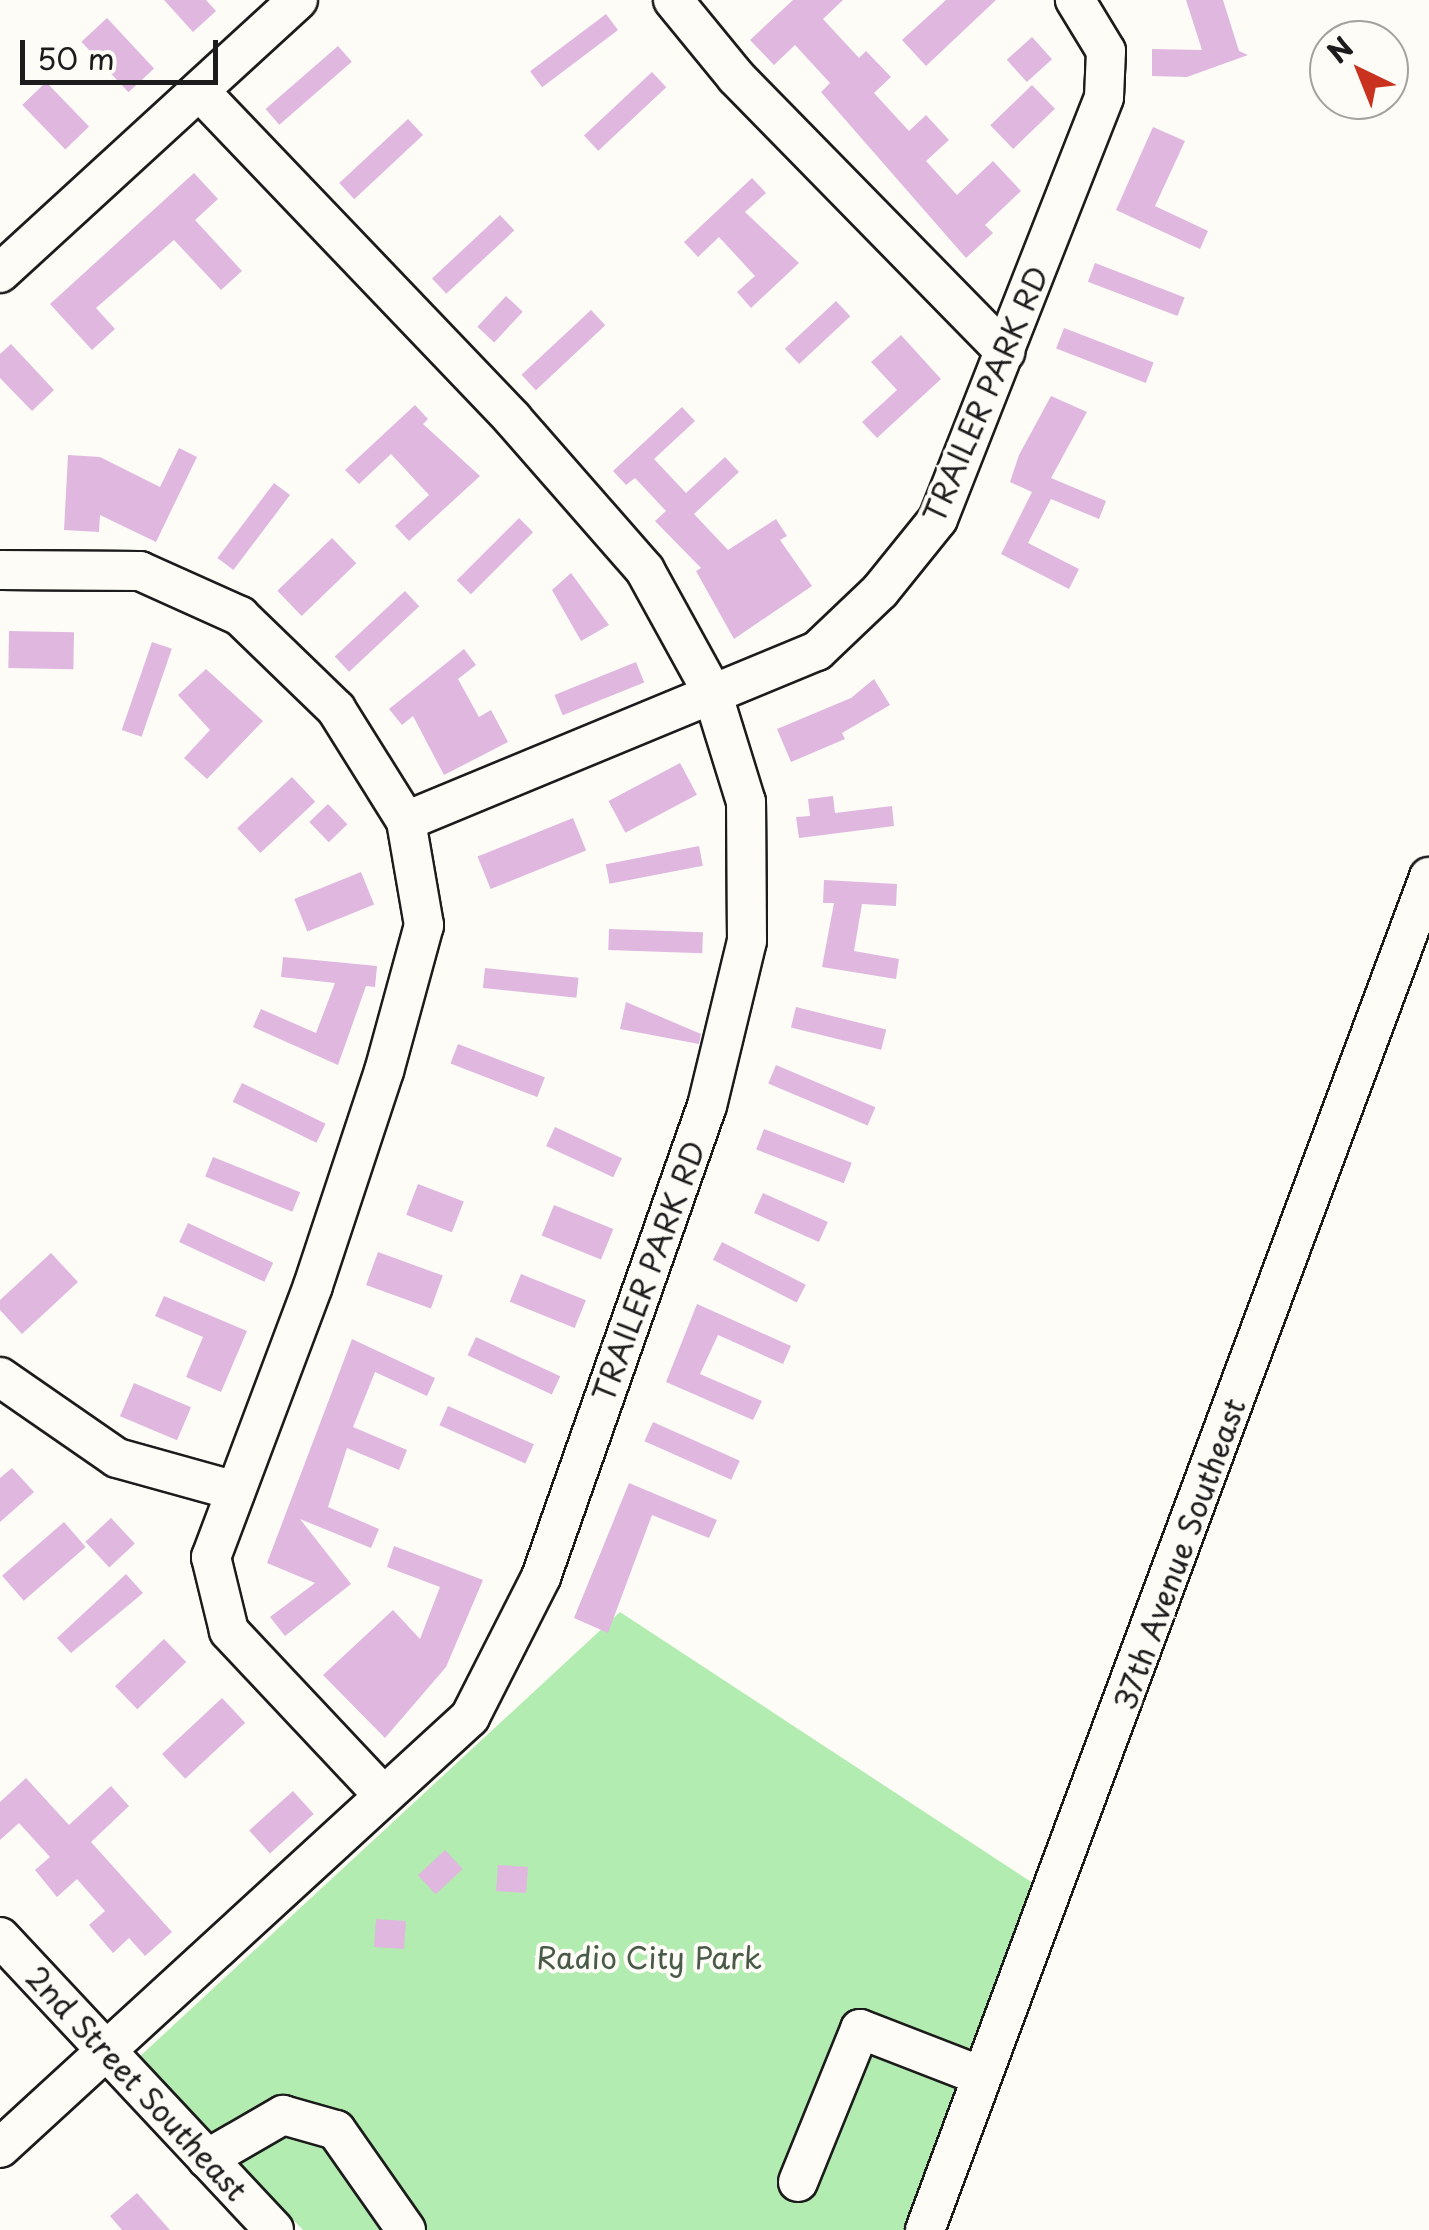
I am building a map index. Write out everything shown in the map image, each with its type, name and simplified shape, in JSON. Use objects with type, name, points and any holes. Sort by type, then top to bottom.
[{"type":"street","points":[[0,272],[298,0]]},
{"type":"street","points":[[673,0],[736,77],[1005,352]]},
{"type":"street","name":"TRAILER PARK RD","points":[[406,821],[817,651],[880,592],[938,519],[1104,97],[1106,51],[1074,0]]},
{"type":"street","name":"TRAILER PARK RD","points":[[0,2148],[470,1718],[542,1577],[707,1106],[746,942],[746,802],[712,692],[644,570],[514,419],[200,90]]},
{"type":"street","points":[[0,570],[140,571],[240,616],[336,709],[406,821],[424,925],[313,1286],[211,1557],[229,1631],[384,1796]]},
{"type":"street","name":"37th Avenue Southeast","points":[[924,2230],[1415,953],[1429,877]]},
{"type":"street","points":[[0,1377],[116,1458],[236,1491]]},
{"type":"street","name":"2nd Street Southeast","points":[[0,1936],[274,2230]]},
{"type":"street","points":[[798,2182],[860,2029],[982,2076]]},
{"type":"street","points":[[208,2159],[284,2114],[336,2130],[406,2230]]},
{"type":"green space","name":"Radio City Park","points":[[620,1612],[1048,1893],[916,2230],[303,2230],[137,2059]]},
{"type":"building","points":[[164,0],[206,0],[216,11],[193,32]]},
{"type":"building","points":[[793,0],[843,0],[823,19],[859,58],[866,51],[891,77],[874,93],[909,131],[926,115],[949,140],[926,161],[957,195],[993,161],[1021,191],[985,225],[993,233],[966,258],[821,92],[830,83],[795,45],[774,65],[750,40]]},
{"type":"building","points":[[946,0],[996,0],[926,66],[902,40]]},
{"type":"building","points":[[1186,0],[1223,0],[1239,51],[1248,55],[1187,77],[1152,76],[1152,49],[1202,50]]},
{"type":"building","points":[[606,14],[618,30],[542,87],[530,71]]},
{"type":"building","points":[[107,18],[154,68],[128,92],[81,42]]},
{"type":"building","points":[[1032,37],[1052,59],[1027,82],[1007,60]]},
{"type":"building","points":[[338,46],[352,62],[279,125],[266,109]]},
{"type":"building","points":[[652,72],[666,87],[598,151],[584,135]]},
{"type":"building","points":[[46,82],[89,127],[65,150],[22,105]]},
{"type":"building","points":[[1032,85],[1055,109],[1013,149],[990,125]]},
{"type":"building","points":[[408,119],[423,135],[354,199],[339,183]]},
{"type":"building","points":[[1153,127],[1185,141],[1155,206],[1208,231],[1200,249],[1116,210]]},
{"type":"building","points":[[194,173],[218,199],[195,220],[242,271],[221,290],[174,240],[96,308],[115,329],[92,350],[50,304]]},
{"type":"building","points":[[752,178],[766,193],[745,212],[799,263],[751,308],[737,292],[755,276],[719,237],[698,257],[684,242]]},
{"type":"building","points":[[500,215],[514,230],[446,294],[432,278]]},
{"type":"building","points":[[1095,263],[1185,297],[1177,316],[1088,282]]},
{"type":"building","points":[[506,296],[523,312],[494,342],[477,327]]},
{"type":"building","points":[[836,301],[850,316],[799,364],[785,349]]},
{"type":"building","points":[[591,310],[605,325],[536,390],[522,375]]},
{"type":"building","points":[[1064,328],[1154,362],[1146,383],[1056,349]]},
{"type":"building","points":[[901,335],[941,379],[877,438],[862,422],[897,390],[871,362]]},
{"type":"building","points":[[11,344],[54,390],[32,411],[0,378],[0,354]]},
{"type":"building","points":[[1051,396],[1087,412],[1051,478],[1106,501],[1099,519],[1051,499],[1028,543],[1079,569],[1069,589],[1001,554],[1032,492],[1010,482],[1019,455]]},
{"type":"building","points":[[415,405],[428,419],[423,424],[480,476],[409,541],[395,526],[429,495],[391,454],[359,484],[345,470]]},
{"type":"building","points":[[682,407],[695,421],[654,459],[686,493],[725,457],[739,472],[694,514],[728,550],[776,519],[787,536],[780,540],[812,586],[734,639],[696,571],[701,568],[655,521],[666,511],[635,478],[626,485],[613,471]]},
{"type":"building","points":[[179,448],[197,457],[156,542],[100,515],[99,532],[64,530],[68,455],[100,457],[160,487]]},
{"type":"building","points":[[274,483],[290,495],[233,570],[217,558]]},
{"type":"building","points":[[519,518],[533,532],[471,594],[457,580]]},
{"type":"building","points":[[332,538],[356,563],[302,616],[277,591]]},
{"type":"building","points":[[571,573],[609,625],[581,641],[552,590]]},
{"type":"building","points":[[405,591],[419,606],[349,672],[335,656]]},
{"type":"building","points":[[9,631],[74,632],[73,669],[8,668]]},
{"type":"building","points":[[152,642],[172,649],[142,737],[122,730]]},
{"type":"building","points":[[464,649],[476,665],[458,679],[479,717],[491,710],[508,742],[444,775],[413,716],[402,725],[389,709]]},
{"type":"building","points":[[636,662],[644,682],[563,715],[554,695]]},
{"type":"building","points":[[206,669],[263,721],[207,779],[184,758],[210,730],[178,695]]},
{"type":"building","points":[[874,679],[890,705],[842,733],[845,739],[791,762],[777,729],[851,698]]},
{"type":"building","points":[[680,763],[697,795],[625,833],[608,801]]},
{"type":"building","points":[[292,777],[315,802],[260,853],[237,828]]},
{"type":"building","points":[[833,796],[835,813],[892,806],[894,826],[799,838],[796,817],[810,816],[808,799]]},
{"type":"building","points":[[328,804],[347,824],[329,842],[309,822]]},
{"type":"building","points":[[573,818],[586,850],[491,889],[478,857]]},
{"type":"building","points":[[699,846],[703,866],[610,884],[606,864]]},
{"type":"building","points":[[361,872],[374,904],[307,931],[294,899]]},
{"type":"building","points":[[824,880],[897,884],[896,906],[862,904],[854,951],[899,959],[896,979],[822,967],[834,903],[823,903]]},
{"type":"building","points":[[609,929],[703,932],[702,953],[608,950]]},
{"type":"building","points":[[283,957],[377,966],[375,987],[366,986],[338,1065],[253,1027],[261,1009],[316,1033],[335,983],[281,977]]},
{"type":"building","points":[[485,968],[578,978],[576,998],[483,988]]},
{"type":"building","points":[[626,1002],[701,1034],[699,1044],[620,1029]]},
{"type":"building","points":[[796,1007],[886,1029],[881,1050],[791,1027]]},
{"type":"building","points":[[458,1044],[545,1077],[537,1097],[450,1064]]},
{"type":"building","points":[[776,1065],[875,1107],[868,1126],[768,1083]]},
{"type":"building","points":[[242,1083],[326,1124],[316,1143],[233,1102]]},
{"type":"building","points":[[555,1127],[622,1158],[613,1177],[546,1146]]},
{"type":"building","points":[[764,1129],[852,1163],[844,1183],[756,1150]]},
{"type":"building","points":[[213,1157],[300,1192],[292,1212],[205,1176]]},
{"type":"building","points":[[418,1184],[464,1202],[452,1232],[406,1215]]},
{"type":"building","points":[[763,1193],[828,1222],[819,1242],[754,1213]]},
{"type":"building","points":[[554,1205],[613,1229],[601,1260],[542,1236]]},
{"type":"building","points":[[188,1223],[273,1263],[264,1282],[179,1242]]},
{"type":"building","points":[[722,1242],[806,1285],[797,1302],[713,1260]]},
{"type":"building","points":[[378,1252],[443,1276],[431,1308],[366,1285]]},
{"type":"building","points":[[51,1253],[78,1282],[22,1334],[0,1310],[0,1300]]},
{"type":"building","points":[[521,1274],[586,1300],[575,1328],[510,1302]]},
{"type":"building","points":[[164,1296],[247,1331],[221,1392],[186,1377],[203,1337],[155,1316]]},
{"type":"building","points":[[697,1304],[791,1346],[783,1364],[718,1335],[700,1374],[762,1401],[753,1420],[666,1382]]},
{"type":"building","points":[[476,1337],[560,1376],[552,1394],[468,1355]]},
{"type":"building","points":[[352,1339],[435,1378],[427,1396],[375,1372],[353,1427],[407,1450],[399,1470],[347,1448],[328,1507],[379,1529],[371,1548],[300,1519],[351,1584],[285,1636],[270,1617],[315,1583],[267,1563]]},
{"type":"building","points":[[134,1383],[191,1407],[177,1440],[120,1416]]},
{"type":"building","points":[[448,1406],[534,1444],[525,1463],[439,1425]]},
{"type":"building","points":[[653,1422],[740,1461],[731,1480],[644,1441]]},
{"type":"building","points":[[12,1468],[34,1492],[0,1522],[0,1478]]},
{"type":"building","points":[[629,1483],[717,1520],[709,1538],[652,1515],[608,1633],[574,1618]]},
{"type":"building","points":[[111,1518],[135,1544],[109,1567],[85,1542]]},
{"type":"building","points":[[64,1522],[86,1547],[24,1601],[2,1576]]},
{"type":"building","points":[[394,1546],[483,1580],[446,1667],[385,1738],[323,1675],[393,1610],[420,1639],[440,1587],[387,1567]]},
{"type":"building","points":[[126,1574],[143,1593],[71,1653],[57,1638]]},
{"type":"building","points":[[164,1639],[186,1662],[137,1709],[115,1686]]},
{"type":"building","points":[[222,1698],[245,1723],[185,1779],[162,1754]]},
{"type":"building","points":[[26,1778],[69,1825],[111,1786],[129,1806],[91,1842],[172,1932],[145,1956],[129,1938],[113,1953],[89,1925],[105,1911],[77,1879],[57,1897],[35,1870],[50,1857],[19,1823],[0,1840],[0,1802]]},
{"type":"building","points":[[293,1791],[314,1814],[270,1854],[249,1830]]},
{"type":"building","points":[[445,1850],[463,1869],[436,1894],[418,1875]]},
{"type":"building","points":[[498,1865],[528,1867],[526,1893],[496,1891]]},
{"type":"building","points":[[376,1919],[406,1921],[404,1949],[374,1947]]},
{"type":"building","points":[[137,2193],[170,2230],[122,2230],[110,2216]]}]
